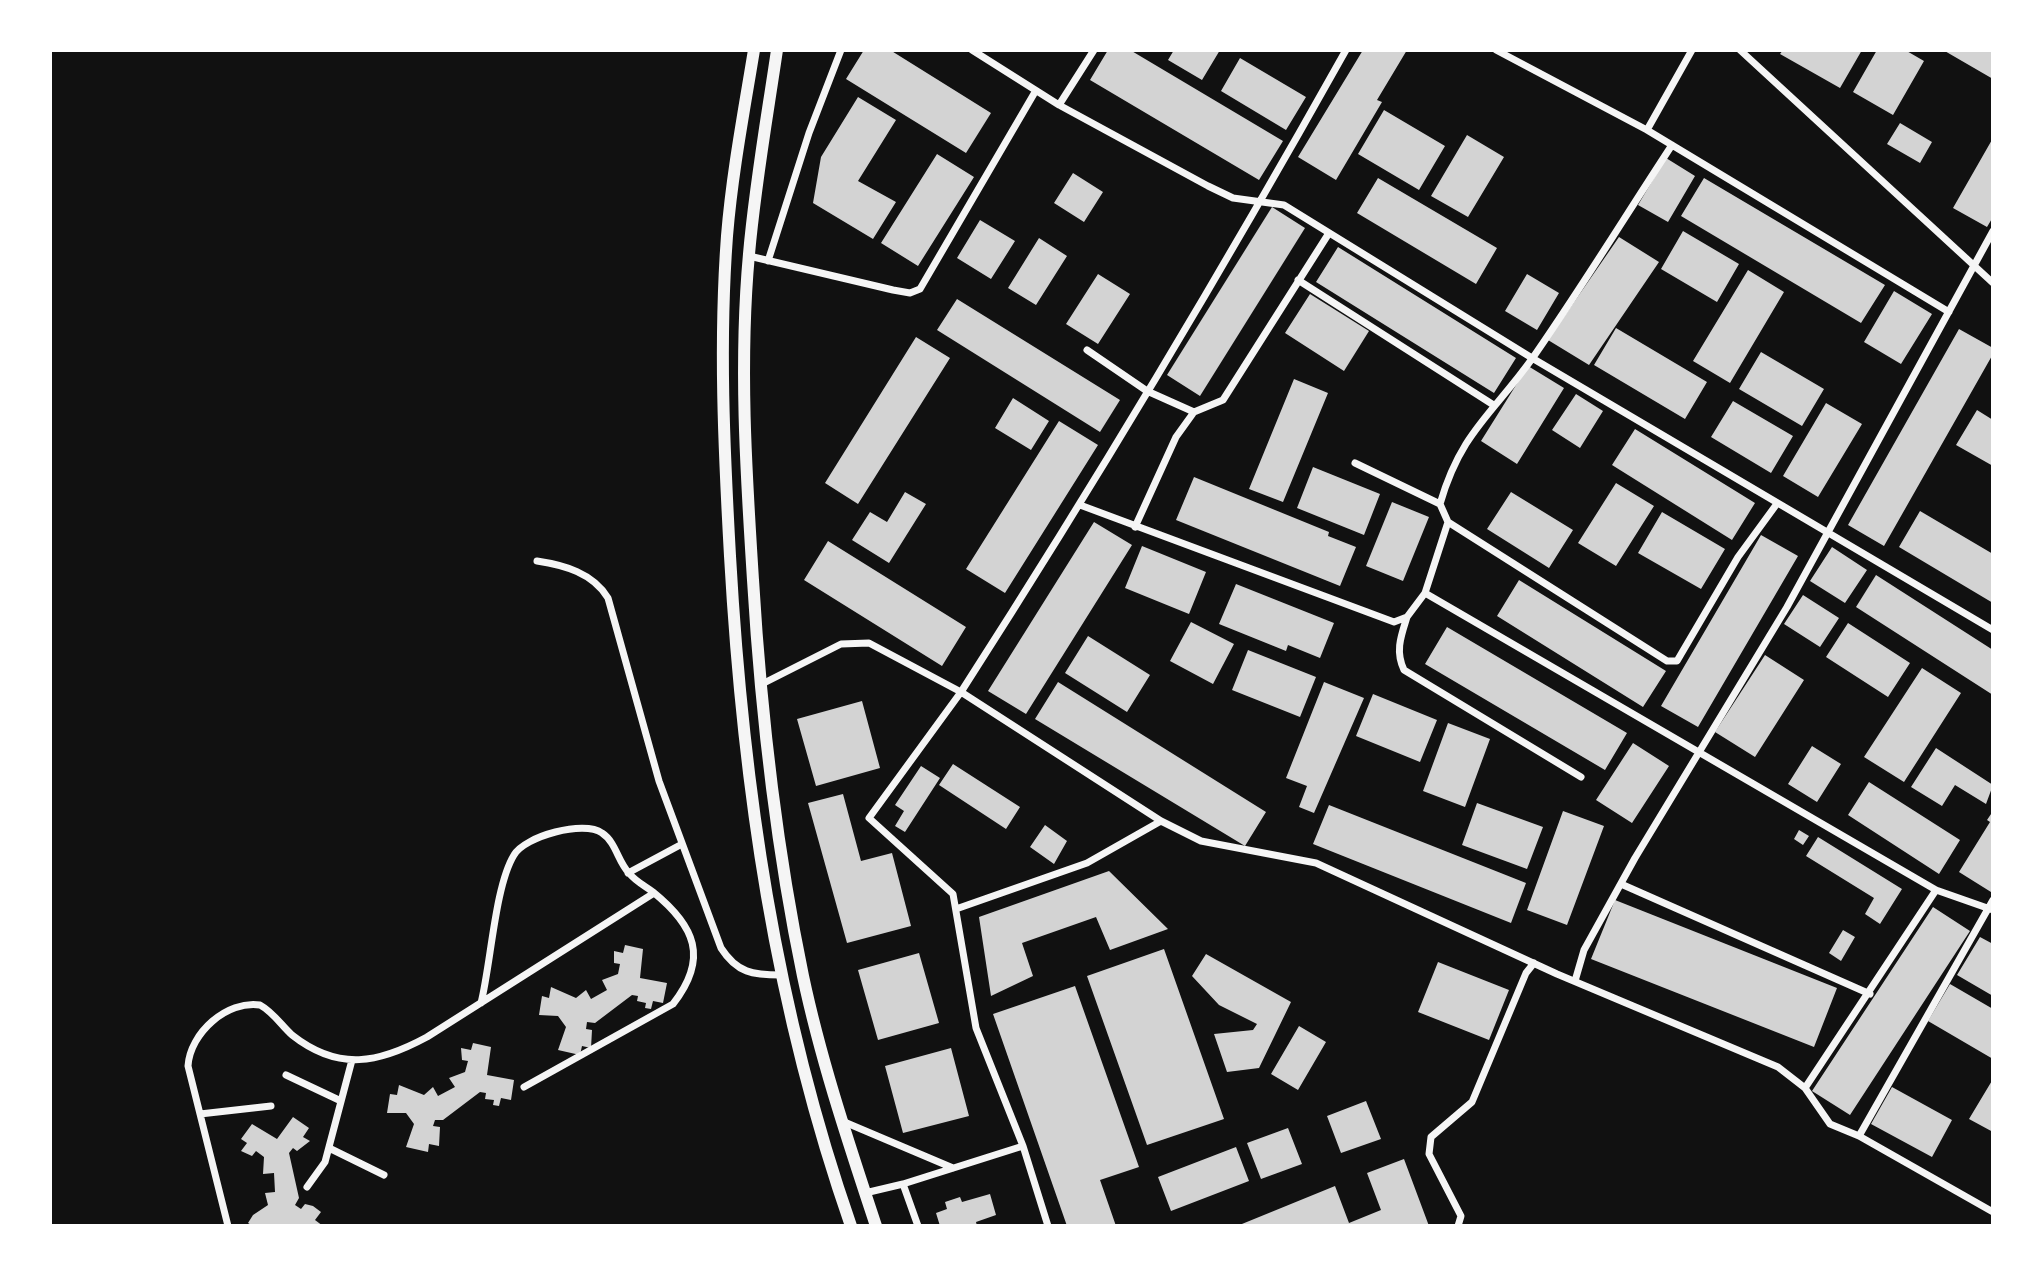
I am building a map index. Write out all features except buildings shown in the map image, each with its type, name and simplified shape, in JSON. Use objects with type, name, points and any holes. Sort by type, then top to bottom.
[{"type":"highway","points":[[754,50],[727,233],[721,411],[735,656],[758,851],[781,975],[814,1115],[851,1226]]},
{"type":"highway","points":[[777,50],[761,141],[749,256],[743,440],[760,685],[778,833],[804,979],[842,1121],[876,1226]]},
{"type":"street","points":[[768,261],[809,133],[841,50]]},
{"type":"street","points":[[972,50],[1035,92],[1208,186],[1233,198],[1284,205],[1776,505],[1993,630]]},
{"type":"street","points":[[1059,105],[1094,50]]},
{"type":"street","points":[[1048,1226],[1023,1146],[976,1028],[953,894],[869,818],[961,692],[1080,505],[1261,202],[1346,50]]},
{"type":"street","points":[[1496,50],[1647,130],[1949,312]]},
{"type":"street","points":[[1647,130],[1692,50]]},
{"type":"street","points":[[1740,50],[1993,283]]},
{"type":"street","points":[[749,256],[893,290],[910,293],[920,289],[1035,92]]},
{"type":"street","points":[[1672,145],[1532,358],[1462,445],[1449,471],[1440,504],[1448,522],[1667,661],[1677,661],[1738,557],[1776,505]]},
{"type":"street","points":[[1575,981],[1584,950],[1827,535],[1993,231]]},
{"type":"street","points":[[1135,527],[1176,437],[1194,412],[1223,400],[1329,233]]},
{"type":"street","points":[[1298,280],[1492,404]]},
{"type":"street","points":[[1087,350],[1147,391],[1194,412]]},
{"type":"street","points":[[1355,463],[1440,504]]},
{"type":"street","points":[[1080,505],[1394,622],[1407,617]]},
{"type":"street","points":[[1448,522],[1425,593],[1407,617],[1399,642],[1399,659],[1404,670],[1581,777]]},
{"type":"street","points":[[537,561],[559,564],[581,573],[600,586],[608,598],[659,781],[721,948],[731,963],[756,975],[781,975]]},
{"type":"street","points":[[1425,593],[1936,890],[1991,906],[1859,1136]]},
{"type":"street","points":[[760,685],[841,644],[869,643],[961,692],[1161,821],[1201,841],[1316,863],[1534,963],[1778,1067],[1805,1088],[1830,1124],[1859,1136],[1993,1212]]},
{"type":"street","points":[[956,909],[1087,863],[1161,821]]},
{"type":"street","points":[[481,1003],[502,884],[515,852],[525,843],[591,827],[604,834],[628,873],[683,919],[691,933],[692,969],[685,989],[673,1004],[524,1087]]},
{"type":"street","points":[[628,873],[682,844]]},
{"type":"street","points":[[1621,884],[1870,994]]},
{"type":"street","points":[[1805,1088],[1936,890]]},
{"type":"street","points":[[228,1226],[188,1066],[189,1053],[216,1019],[235,1007],[260,1005],[309,1046],[352,1060],[374,1060],[398,1052],[481,1003],[654,893]]},
{"type":"street","points":[[1458,1226],[1461,1216],[1429,1154],[1431,1137],[1472,1102],[1526,973],[1534,963]]},
{"type":"street","points":[[307,1187],[325,1162],[352,1060]]},
{"type":"street","points":[[286,1075],[341,1101]]},
{"type":"street","points":[[200,1114],[271,1106]]},
{"type":"street","points":[[842,1121],[953,1168]]},
{"type":"street","points":[[865,1193],[1023,1146]]},
{"type":"street","points":[[329,1148],[384,1175]]},
{"type":"street","points":[[903,1184],[918,1226]]}]
